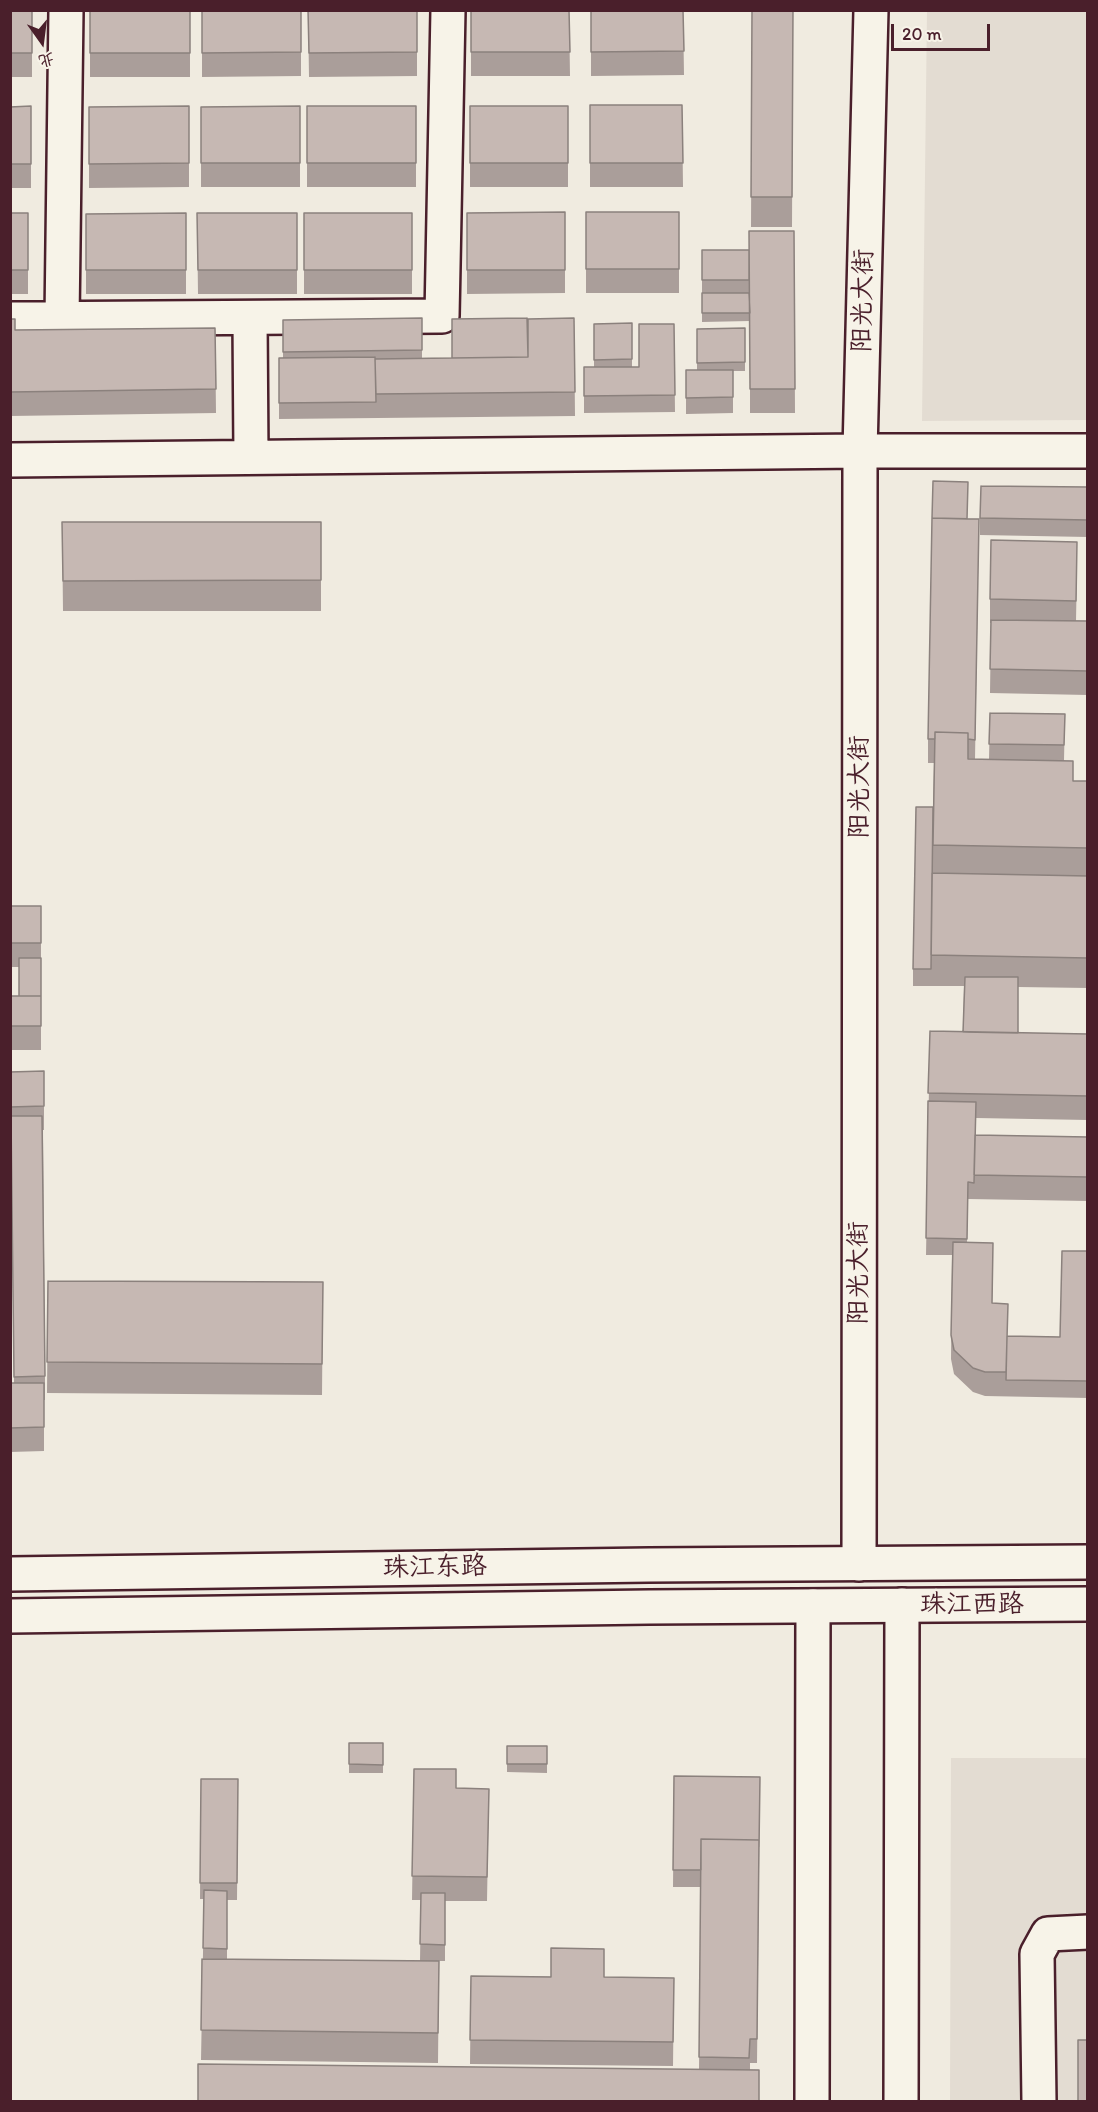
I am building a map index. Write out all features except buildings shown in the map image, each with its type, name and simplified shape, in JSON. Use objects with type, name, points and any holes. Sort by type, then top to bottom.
[{"type":"street","points":[[62,319],[66,10]]},
{"type":"street","points":[[10,319],[442,316],[448,10]]},
{"type":"street","name":"阳光大街","points":[[859,1564],[860,451],[871,10]]},
{"type":"street","points":[[250,318],[251,457]]},
{"type":"street","points":[[10,460],[860,451],[1088,451]]},
{"type":"street","name":"珠江西路","points":[[859,1564],[1088,1562]]},
{"type":"street","name":"珠江东路","points":[[10,1574],[859,1564]]},
{"type":"street","name":"珠江西路","points":[[10,1616],[1088,1604]]},
{"type":"street","points":[[901,2102],[902,1605]]},
{"type":"street","points":[[812,2102],[813,1606]]},
{"type":"street","points":[[1039,2102],[1037,1954],[1048,1934],[1088,1932]]},
{"type":"shaded area","points":[[927,11],[1087,11],[1087,420],[922,421]]},
{"type":"shaded area","points":[[951,1758],[1087,1758],[1087,2101],[950,2102]]}]
